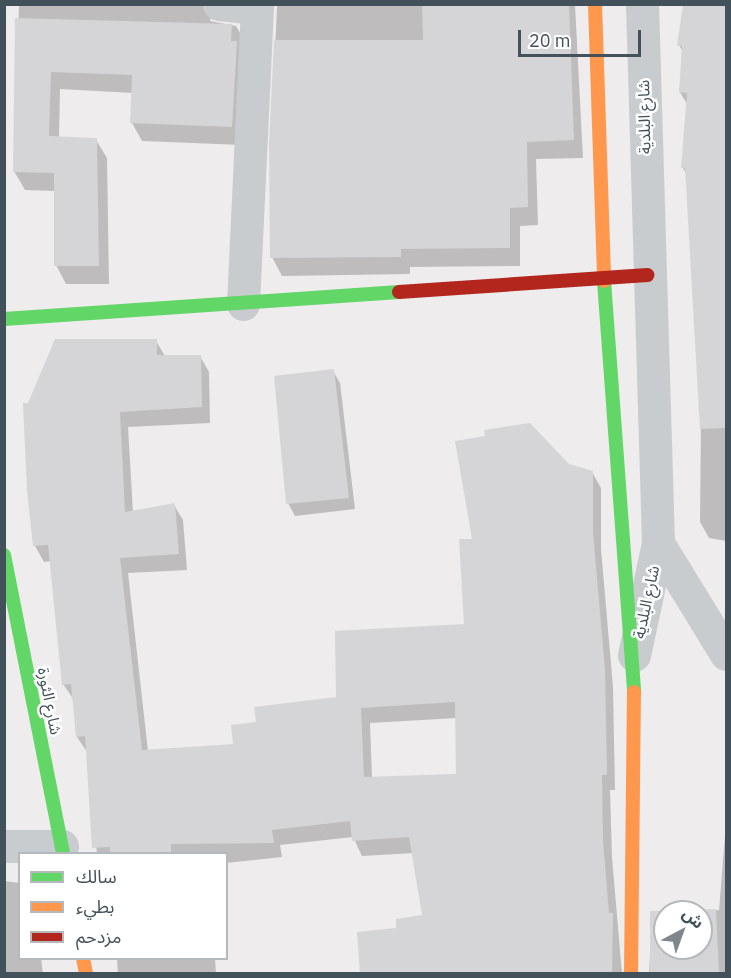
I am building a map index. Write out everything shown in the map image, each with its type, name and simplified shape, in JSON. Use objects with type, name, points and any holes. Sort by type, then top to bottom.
[{"type":"street","points":[[219,4],[257,6],[243,304]]},
{"type":"street","name":"شارع البلدية","points":[[595,4],[604,278],[626,616],[634,655]]},
{"type":"street","name":"شارع البلدية","points":[[634,655],[658,543],[648,275],[642,4]]},
{"type":"street","points":[[4,319],[648,275]]},
{"type":"street","points":[[658,543],[726,654]]},
{"type":"street","name":"شارع الثورة","points":[[4,555],[62,850]]},
{"type":"street","points":[[631,974],[634,655]]},
{"type":"street","points":[[4,846],[62,850]]},
{"type":"building","points":[[422,4],[569,4],[574,140],[527,142],[528,207],[510,208],[510,248],[401,249],[401,257],[270,258],[269,143],[274,40],[423,40]]},
{"type":"building","points":[[683,4],[726,4],[726,428],[700,429],[685,168],[681,168],[687,93],[679,92],[682,46],[677,46]]},
{"type":"building","points":[[15,18],[232,24],[231,41],[237,41],[232,127],[130,123],[132,75],[51,72],[49,136],[97,138],[99,266],[54,266],[54,173],[13,172]]},
{"type":"building","points":[[55,339],[157,339],[157,355],[201,355],[202,407],[120,412],[125,512],[175,503],[179,554],[120,558],[142,750],[233,744],[231,725],[256,722],[254,707],[336,697],[335,631],[464,624],[459,539],[472,539],[455,441],[485,436],[484,430],[530,423],[569,464],[593,471],[593,532],[605,670],[607,775],[602,775],[603,841],[609,913],[613,913],[612,974],[360,974],[357,932],[396,928],[396,919],[422,915],[409,837],[352,841],[350,821],[272,830],[274,843],[171,844],[171,852],[110,852],[110,847],[92,848],[85,736],[76,737],[71,684],[62,685],[48,545],[33,546],[27,491],[23,403],[28,403]],"holes":[[[455,702],[456,774],[364,777],[361,708]]]},
{"type":"building","points":[[334,369],[349,498],[286,504],[274,376]]},
{"type":"building","points":[[713,909],[716,909],[719,974],[650,974],[650,911],[653,911],[653,960],[713,960]]},
{"type":"traffic: fast","points":[[604,281],[634,692]]},
{"type":"traffic: fast","points":[[4,319],[399,292]]},
{"type":"traffic: fast","points":[[4,555],[63,852]]},
{"type":"traffic: slow","points":[[595,4],[604,281]]},
{"type":"traffic: slow","points":[[631,974],[634,692]]},
{"type":"traffic: slow","points":[[83,960],[86,974]]},
{"type":"traffic: jam","points":[[399,292],[647,275]]}]
